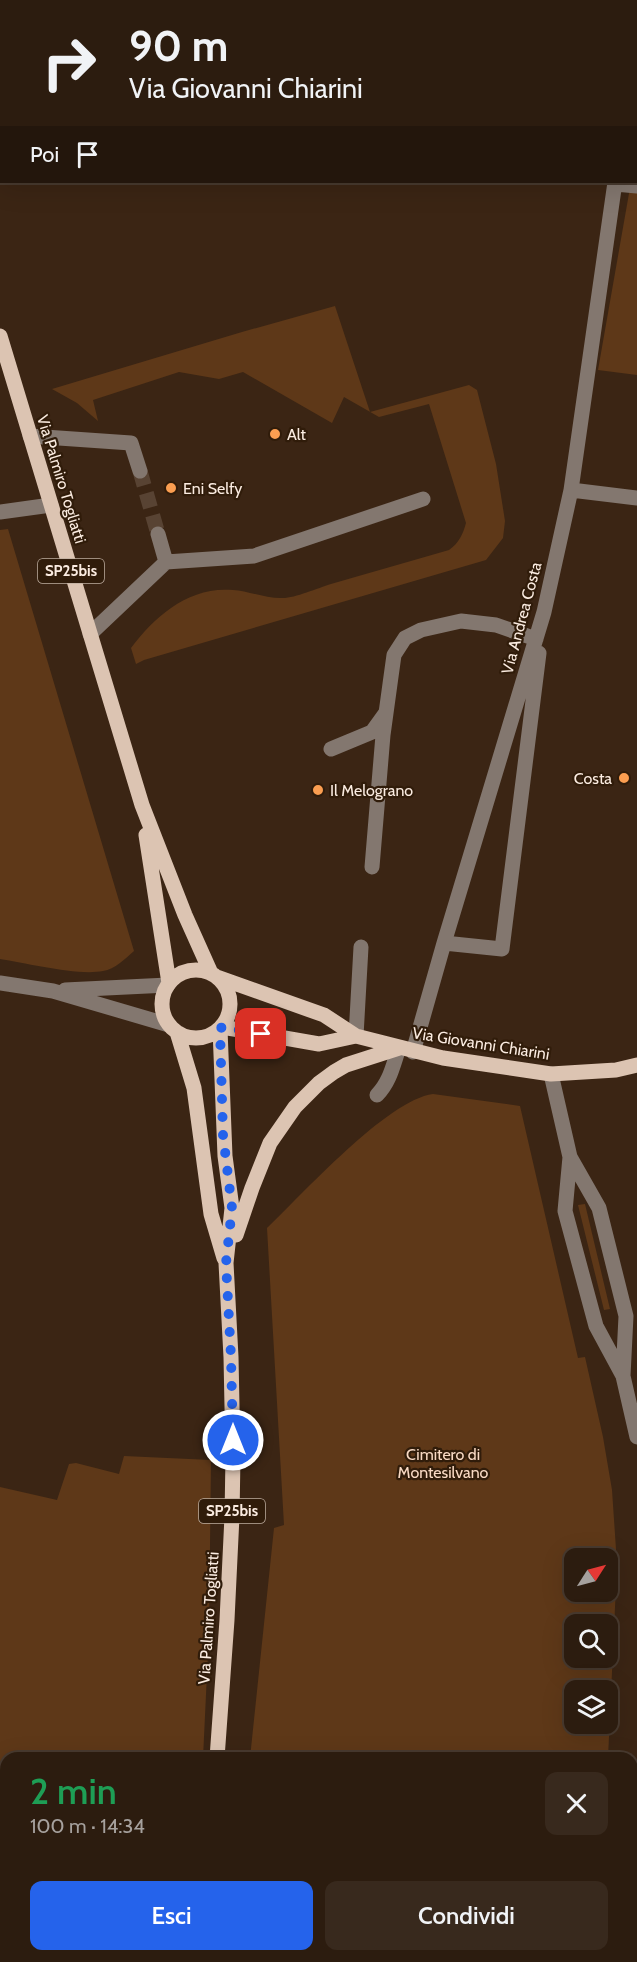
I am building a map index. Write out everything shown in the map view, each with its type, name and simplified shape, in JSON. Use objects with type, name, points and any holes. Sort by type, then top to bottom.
[{"type":"main road","name":"Via Palmiro Togliatti","points":[[0,336],[142,806],[185,915],[214,975]]},
{"type":"main road","name":"Via Palmiro Togliatti","points":[[142,806],[160,916],[168,984]]},
{"type":"main road","points":[[204,970],[214,975],[223,982],[230,997],[230,1013],[221,1028],[204,1038],[185,1036],[173,1028],[164,1015],[162,1005],[168,984],[181,973],[188,971],[204,970]]},
{"type":"main road","name":"Via Giovanni Chiarini","points":[[214,975],[324,1015],[356,1036],[406,1050],[493,1067],[551,1074],[616,1070],[637,1065]]},
{"type":"main road","name":"Via Palmiro Togliatti","points":[[173,1028],[194,1088],[211,1214],[226,1263]]},
{"type":"main road","name":"Via Palmiro Togliatti","points":[[217,1752],[232,1516],[233,1407],[226,1263],[232,1208],[223,1135],[221,1028]]},
{"type":"main road","name":"Via Giovanni Chiarini","points":[[221,1028],[319,1044],[356,1036]]},
{"type":"main road","points":[[226,1263],[259,1168],[278,1129],[295,1107],[319,1083],[346,1065],[406,1050]]},
{"type":"street","points":[[615,183],[637,186]]},
{"type":"street","name":"Via Andrea Costa","points":[[377,1095],[385,1087],[406,1050],[444,943],[544,612],[571,490],[615,183]]},
{"type":"street","points":[[30,436],[131,443],[140,471]]},
{"type":"street","points":[[571,490],[637,498]]},
{"type":"street","points":[[90,634],[166,562],[254,556],[423,499]]},
{"type":"street","points":[[0,512],[51,506]]},
{"type":"street","points":[[158,534],[166,562]]},
{"type":"street","points":[[444,943],[502,949],[544,612]]},
{"type":"street","points":[[372,867],[386,712],[394,655],[405,638],[422,630],[461,621],[496,625],[536,639]]},
{"type":"street","points":[[331,749],[372,732],[386,712]]},
{"type":"street","points":[[356,1036],[361,946]]},
{"type":"street","points":[[0,983],[53,991],[173,1028]]},
{"type":"street","points":[[53,991],[168,984]]},
{"type":"street","points":[[551,1074],[570,1157],[599,1208],[626,1316],[637,1437]]},
{"type":"street","points":[[570,1157],[565,1211],[596,1326],[630,1376]]},
{"type":"green space","points":[[631,183],[637,183],[637,375],[598,370]]},
{"type":"green space","points":[[335,306],[370,412],[344,397],[332,423],[243,372],[219,379],[179,372],[93,400],[98,421],[77,403],[52,389],[242,332]]},
{"type":"green space","points":[[469,385],[477,390],[496,464],[505,521],[503,538],[486,560],[136,664],[131,648],[140,636],[162,615],[188,598],[217,590],[233,590],[288,598],[449,550],[455,544],[462,535],[466,523],[429,404],[379,417],[370,412]]},
{"type":"green space","points":[[8,529],[134,951],[116,966],[103,971],[80,972],[0,959],[0,530]]},
{"type":"green space","name":"Cimitero di Montesilvano","points":[[433,1094],[520,1106],[578,1358],[585,1357],[612,1490],[616,1548],[564,1548],[564,1602],[615,1602],[615,1614],[564,1614],[564,1668],[612,1668],[612,1680],[564,1680],[564,1734],[609,1734],[608,1752],[251,1752],[274,1528],[284,1525],[267,1228],[346,1150],[370,1130],[414,1100]]},
{"type":"green space","points":[[585,1204],[610,1309],[604,1310],[578,1205]]},
{"type":"green space","points":[[124,1456],[211,1460],[209,1631],[203,1752],[0,1752],[0,1487],[57,1500],[69,1464],[76,1463],[119,1474]]},
{"type":"tunnel","points":[[140,471],[158,534]]},
{"type":"place","name":"Alt","points":[[275,434]]},
{"type":"place","name":"Eni Selfy","points":[[171,488]]},
{"type":"place","name":"Costa","points":[[624,778]]},
{"type":"place","name":"Il Melograno","points":[[318,790]]},
{"type":"route","points":[[233,1440],[230,1315],[226,1263],[232,1208],[223,1135],[220,1029],[222,1027],[261,1034]]}]
